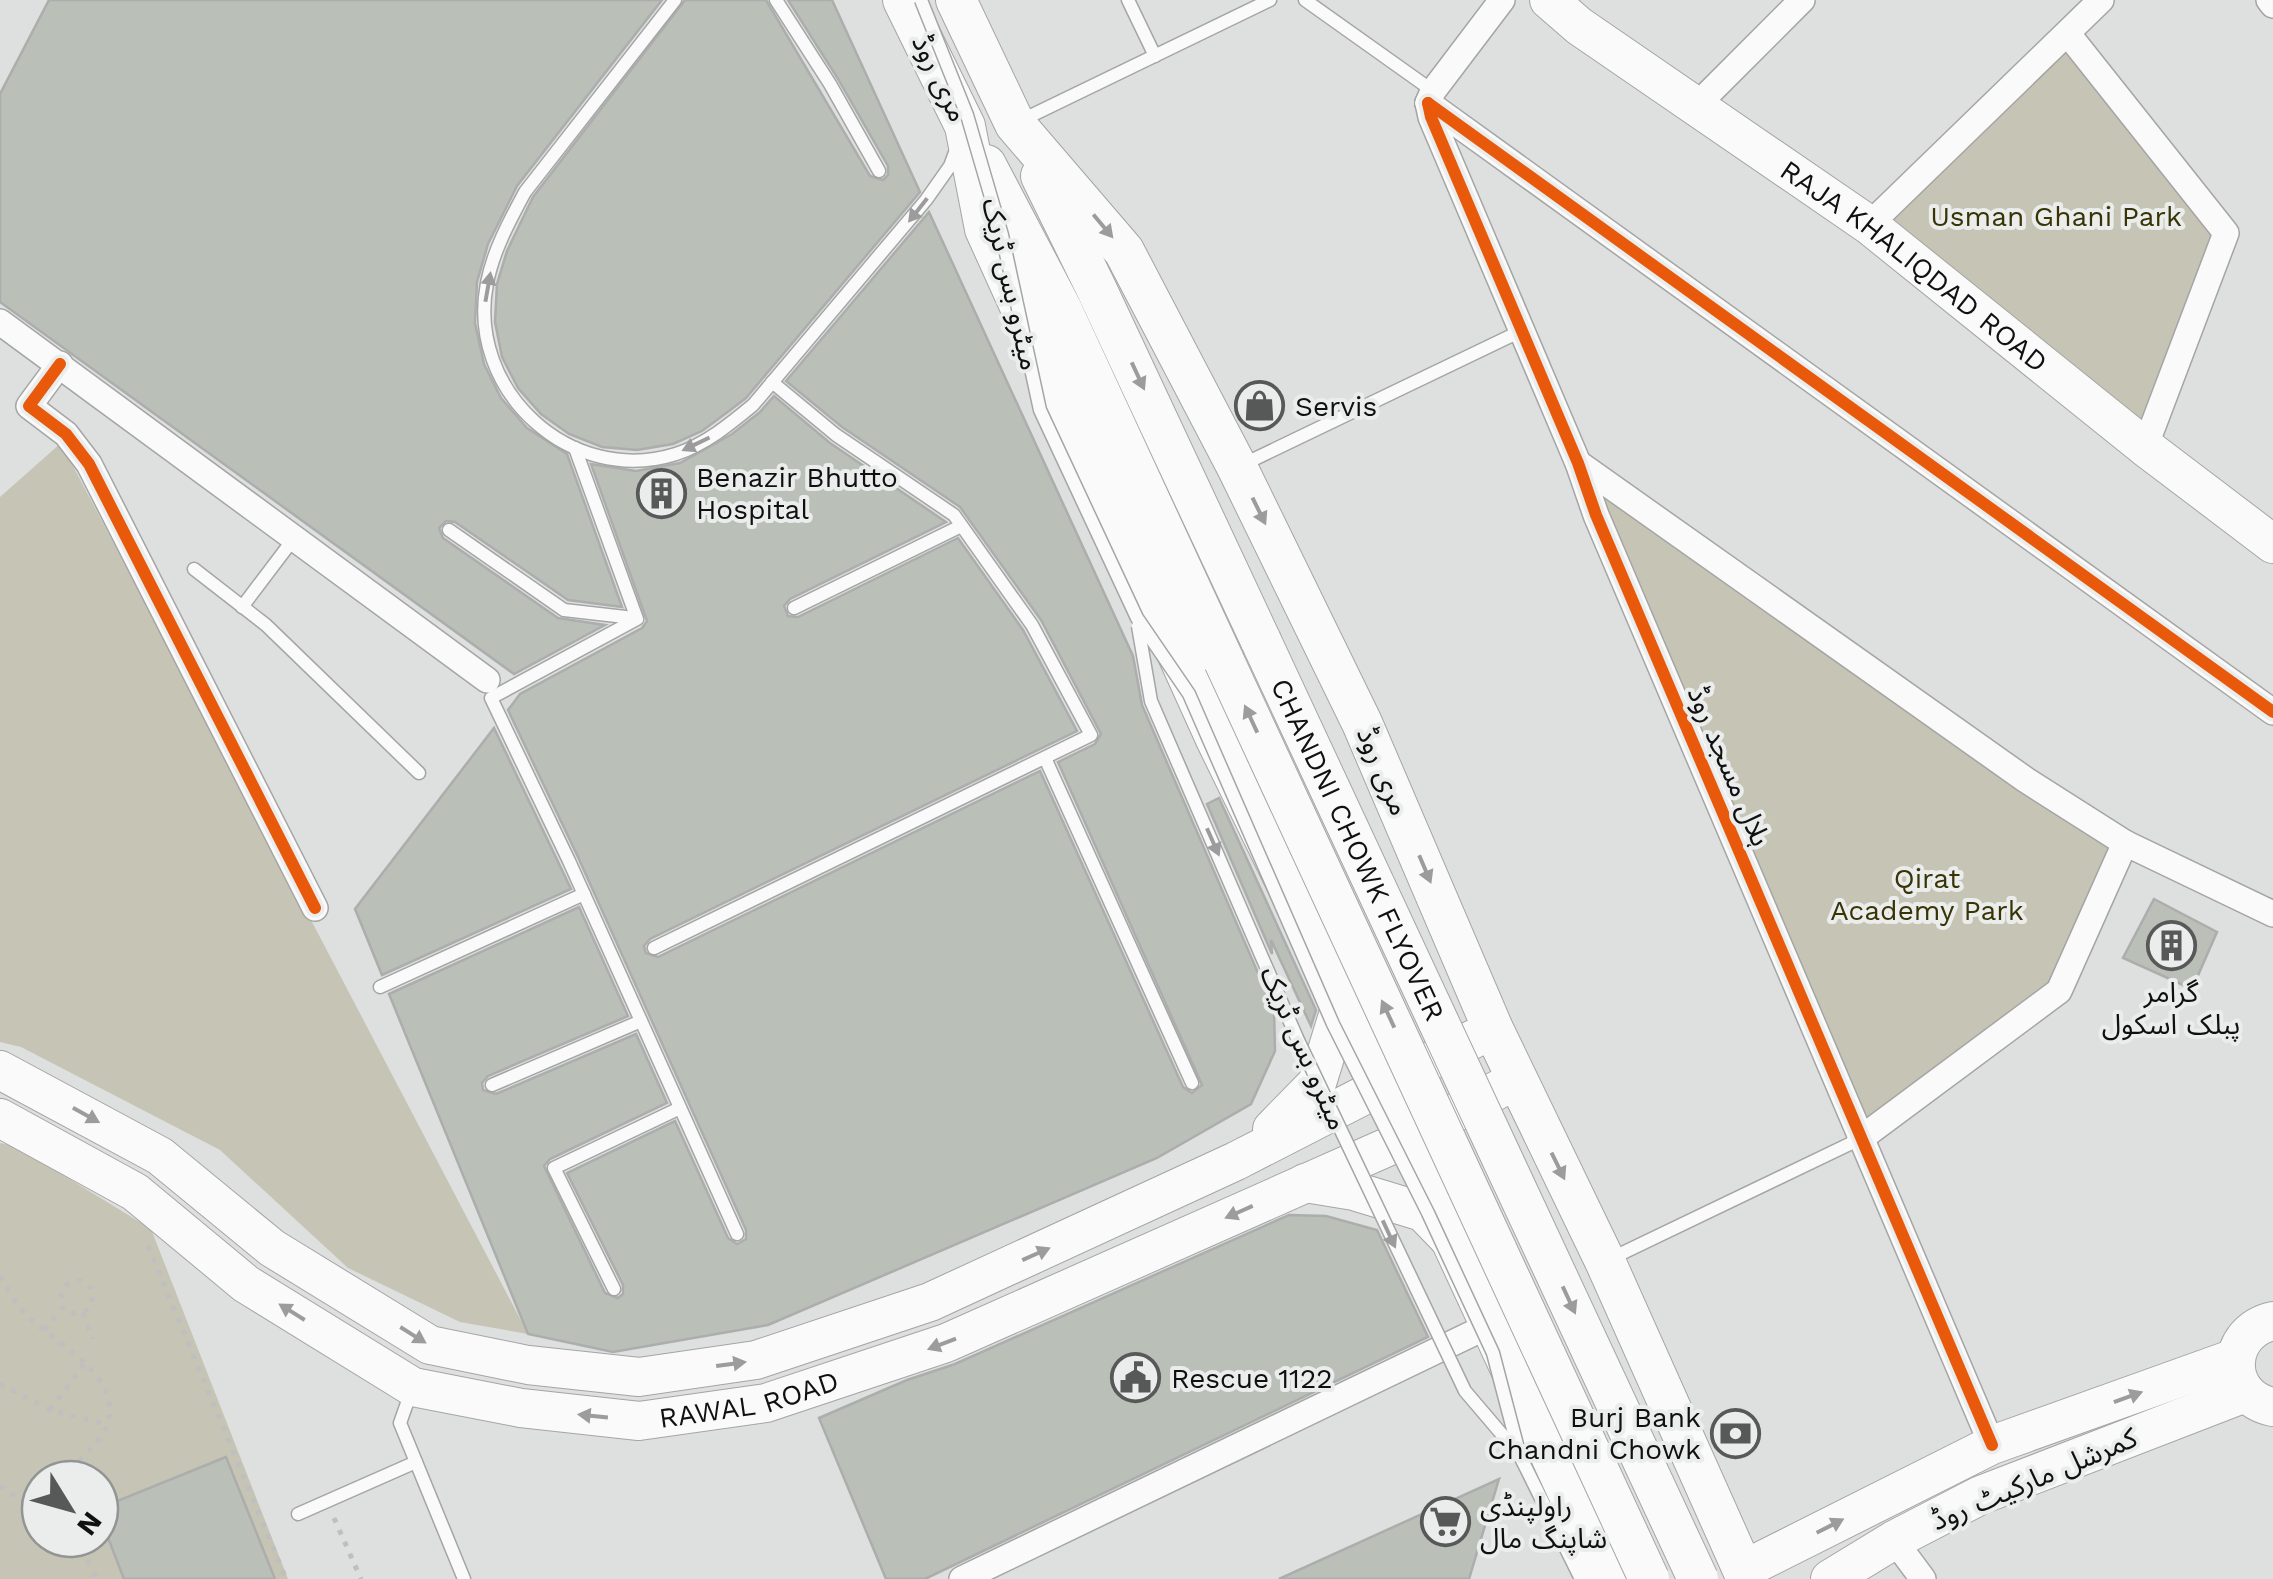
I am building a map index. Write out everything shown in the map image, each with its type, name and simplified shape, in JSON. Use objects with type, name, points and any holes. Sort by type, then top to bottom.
[{"type":"main road","name":"مری روڈ","points":[[903,0],[965,126],[985,229],[1216,739],[1410,1137],[1452,1242],[1608,1579]]},
{"type":"main road","name":"مری روڈ","points":[[956,0],[1014,124],[1124,251],[1238,466],[1362,723],[1516,1080],[1605,1261],[1739,1576]]},
{"type":"main road","name":"RAJA KHALIQDAD ROAD","points":[[1550,0],[1579,26],[1869,225],[2273,544]]},
{"type":"main road","name":"CHANDNI CHOWK FLYOVER","points":[[1014,124],[1096,288],[1698,1579]]},
{"type":"main road","name":"CHANDNI CHOWK FLYOVER","points":[[965,126],[1061,308],[1650,1579]]},
{"type":"main road","points":[[1236,1161],[1288,1116],[1317,1083],[1343,999]]},
{"type":"main road","name":"RAWAL ROAD","points":[[0,1070],[160,1156],[272,1248],[430,1345],[528,1364],[639,1377],[756,1360],[930,1302],[1236,1161],[1493,1029]]},
{"type":"main road","name":"RAWAL ROAD","points":[[0,1118],[135,1192],[246,1284],[413,1386],[521,1408],[639,1421],[766,1403],[946,1343],[1410,1137],[1516,1080]]},
{"type":"main road","points":[[1304,1183],[1354,1190],[1423,1212],[1452,1242]]},
{"type":"main road","points":[[2251,1386],[2239,1344],[2269,1314]]},
{"type":"main road","name":"کمرشل مارکیٹ روڈ","points":[[1739,1576],[1992,1445],[2251,1386]]},
{"type":"main road","name":"کمرشل مارکیٹ روڈ","points":[[1830,1579],[1894,1540],[1982,1496],[2251,1386]]},
{"type":"street","points":[[1502,0],[1430,97],[2273,712]]},
{"type":"street","points":[[1697,105],[1802,0]]},
{"type":"street","points":[[1869,225],[2101,0]]},
{"type":"street","points":[[2068,34],[2226,233],[2145,446]]},
{"type":"street","name":"ہلال مسجد روڈ","points":[[1430,97],[1431,117],[1578,463],[1596,515],[1992,1445]]},
{"type":"street","points":[[0,322],[488,680]]},
{"type":"street","points":[[60,364],[29,406],[66,434],[89,464],[315,908]]},
{"type":"street","points":[[1578,463],[2026,780],[2125,843],[2273,914]]},
{"type":"street","points":[[1860,1138],[2059,990],[2125,843]]},
{"type":"street","points":[[962,1579],[1490,1325]]},
{"type":"street","points":[[1894,1540],[1923,1579]]},
{"type":"lane","points":[[674,0],[525,192],[495,256],[487,284],[486,336],[502,383],[532,422],[555,439],[588,454],[634,460],[675,454],[706,441],[733,422],[753,404],[926,200],[950,166],[965,126]]},
{"type":"lane","points":[[776,0],[879,171]]},
{"type":"lane","name":"میٹرو بس ٹریک","points":[[922,0],[972,132],[1002,235],[1040,410],[1137,618],[1189,694],[1332,1024],[1492,1353],[1520,1456],[1581,1579]]},
{"type":"lane","points":[[1128,0],[1154,56]]},
{"type":"lane","points":[[1014,124],[1270,0]]},
{"type":"lane","points":[[1305,0],[1430,97]]},
{"type":"lane","points":[[1238,466],[1521,331]]},
{"type":"lane","points":[[654,948],[1091,735],[1032,626],[954,515],[836,435],[772,382]]},
{"type":"lane","points":[[575,448],[637,618]]},
{"type":"lane","points":[[794,608],[961,526]]},
{"type":"lane","points":[[449,530],[564,610],[637,618]]},
{"type":"lane","points":[[242,607],[295,538]]},
{"type":"lane","points":[[194,569],[266,625],[419,773]]},
{"type":"lane","points":[[637,618],[491,698],[737,1234]]},
{"type":"lane","name":"میٹرو بس ٹریک","points":[[1137,618],[1151,701],[1297,1038],[1465,1391],[1520,1456]]},
{"type":"lane","points":[[1045,758],[1192,1083]]},
{"type":"lane","points":[[380,988],[584,894]]},
{"type":"lane","points":[[492,1085],[642,1021]]},
{"type":"lane","points":[[614,1289],[554,1168],[680,1108]]},
{"type":"lane","points":[[1605,1261],[1860,1138]]},
{"type":"lane","points":[[413,1386],[400,1423],[464,1579]]},
{"type":"lane","points":[[298,1514],[416,1462]]},
{"type":"path","points":[[143,1236],[286,1579]]},
{"type":"path","points":[[0,1276],[24,1314],[86,1362],[107,1399],[108,1425],[79,1459]]},
{"type":"path","points":[[44,1330],[63,1307],[61,1292],[65,1286],[78,1280],[86,1282],[94,1294],[90,1308],[76,1314],[63,1307]]},
{"type":"path","points":[[83,1313],[93,1339]]},
{"type":"path","points":[[50,1410],[86,1362]]},
{"type":"path","points":[[0,1384],[50,1410],[108,1425]]},
{"type":"path","points":[[327,1502],[361,1579]]},
{"type":"green space","name":"Usman Ghani Park","points":[[2068,34],[2226,233],[2145,447],[1877,223]]},
{"type":"green space","points":[[61,443],[528,1334],[460,1322],[348,1268],[220,1150],[21,1047],[0,1042],[0,497]]},
{"type":"green space","name":"Qirat Academy Park","points":[[1578,463],[2125,843],[2059,991],[1860,1139]]},
{"type":"green space","points":[[0,1143],[16,1146],[151,1229],[288,1579],[0,1579]]},
{"type":"building","points":[[49,0],[662,0],[517,186],[488,244],[477,282],[475,323],[484,364],[501,398],[527,428],[567,454],[622,607],[568,600],[455,522],[446,521],[439,528],[443,538],[558,618],[605,625],[514,674],[0,302],[0,94]]},
{"type":"building","points":[[685,0],[766,0],[870,176],[883,180],[888,175],[888,166],[788,0],[832,0],[920,192],[746,398],[702,431],[673,444],[637,450],[602,447],[569,434],[541,414],[518,388],[502,357],[495,322],[497,284],[507,251],[533,197]]},
{"type":"building","points":[[929,212],[1133,656],[1142,705],[1274,1010],[1275,1051],[1251,1104],[1157,1158],[768,1325],[613,1352],[528,1334],[389,994],[579,907],[628,1016],[488,1076],[482,1083],[483,1090],[496,1094],[636,1034],[667,1103],[550,1159],[544,1166],[605,1293],[618,1298],[623,1294],[623,1285],[567,1173],[675,1121],[728,1238],[737,1244],[746,1239],[746,1230],[508,710],[520,694],[642,628],[647,621],[591,464],[636,471],[680,463],[732,434],[774,396],[830,443],[946,522],[790,599],[784,606],[788,616],[798,617],[958,538],[1023,630],[1077,731],[650,939],[644,946],[646,953],[658,957],[1040,771],[1183,1087],[1192,1093],[1202,1085],[1058,762],[1095,744],[1101,734],[1041,620],[960,507],[842,427],[786,381]]},
{"type":"building","points":[[494,728],[571,889],[382,975],[355,909]]},
{"type":"building","points":[[1219,798],[1316,1010],[1311,1026],[1271,940],[1272,954],[1207,804]]},
{"type":"building","name":"گرامر پبلک اسکول","points":[[2154,899],[2217,932],[2192,989],[2123,958]]},
{"type":"building","name":"Rescue 1122","points":[[1289,1215],[1326,1216],[1377,1230],[1428,1337],[925,1579],[886,1579],[819,1418],[955,1364]]},
{"type":"building","points":[[226,1457],[275,1579],[124,1579],[116,1559],[120,1559],[120,1500]]},
{"type":"building","name":"راولپنڈی شاپنگ مال","points":[[1499,1479],[1469,1579],[1279,1579]]},
{"type":"cycle path","points":[[1428,103],[1596,515],[1992,1445]]},
{"type":"cycle path","points":[[1428,103],[2273,712]]},
{"type":"cycle path","points":[[60,364],[29,406],[66,434],[89,464],[315,908]]},
{"type":"place","name":"Servis","points":[[1260,406]]},
{"type":"place","name":"Benazir Bhutto Hospital","points":[[661,493]]},
{"type":"place","name":"گرامر پبلک اسکول","points":[[2171,945]]},
{"type":"place","name":"Rescue 1122","points":[[1136,1378]]},
{"type":"place","name":"Burj Bank Chandni Chowk","points":[[1736,1433]]},
{"type":"place","name":"راولپنڈی شاپنگ مال","points":[[1445,1522]]}]
